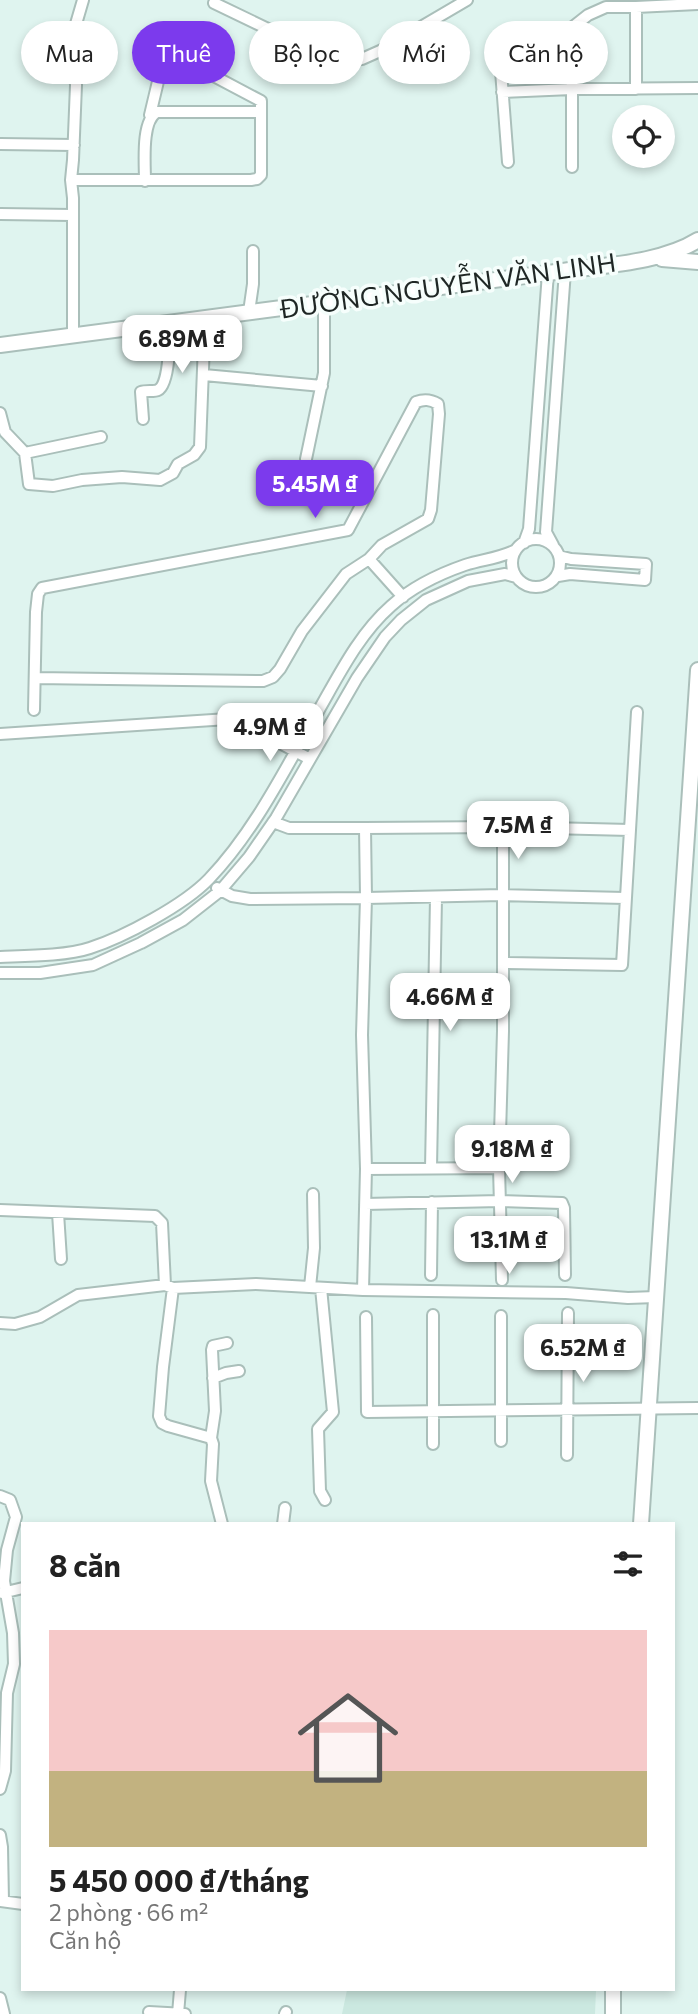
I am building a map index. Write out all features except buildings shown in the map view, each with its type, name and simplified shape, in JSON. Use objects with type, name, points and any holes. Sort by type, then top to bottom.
[{"type":"main road","name":"ĐƯỜNG NGUYỄN VĂN LINH","points":[[0,345],[565,271],[647,258],[677,251],[698,240]]},
{"type":"main road","name":"ĐƯỜNG NGUYỄN VĂN LINH","points":[[647,258],[698,262]]},
{"type":"main road","points":[[641,1522],[697,717],[698,670]]},
{"type":"main road","points":[[613,1991],[613,2014]]},
{"type":"street","points":[[73,337],[71,180],[76,85],[71,41],[83,0]]},
{"type":"street","points":[[214,3],[314,51],[352,60],[362,59],[380,51],[467,0]]},
{"type":"street","points":[[580,21],[606,7],[698,5]]},
{"type":"street","points":[[636,8],[636,89]]},
{"type":"street","points":[[71,180],[145,181],[257,179],[261,175],[261,101],[176,56],[169,57],[160,73],[147,125],[145,181]]},
{"type":"street","points":[[502,84],[508,162]]},
{"type":"street","points":[[572,84],[572,167]]},
{"type":"street","points":[[502,92],[698,88]]},
{"type":"street","points":[[150,115],[156,112],[261,112]]},
{"type":"street","points":[[0,144],[74,145]]},
{"type":"street","points":[[0,214],[72,215]]},
{"type":"street","points":[[249,312],[253,284],[253,251]]},
{"type":"street","points":[[0,973],[40,973],[93,965],[183,920],[220,891],[274,822],[357,678],[392,629],[426,600],[468,581],[505,573],[516,577],[524,585],[539,588],[553,582],[558,576],[559,556],[546,532],[565,271]]},
{"type":"street","points":[[516,577],[512,558],[529,529],[548,273]]},
{"type":"street","points":[[306,459],[324,373],[324,303]]},
{"type":"street","points":[[0,413],[2,432],[25,453],[29,484],[53,486],[82,480],[122,477],[160,480],[173,473],[178,464],[199,449],[205,317]]},
{"type":"street","points":[[143,419],[141,392],[158,390],[167,372],[169,323]]},
{"type":"street","points":[[541,364],[558,367]]},
{"type":"street","points":[[204,375],[321,386]]},
{"type":"street","points":[[33,710],[36,612],[38,594],[42,588],[348,530],[416,402],[431,400],[438,404],[431,510],[428,519],[382,545],[369,559],[346,573],[302,631],[273,677],[263,681],[35,678]]},
{"type":"street","points":[[25,453],[101,437]]},
{"type":"street","points":[[0,957],[41,956],[89,949],[137,928],[175,906],[208,881],[237,845],[261,810],[342,669],[371,626],[381,616],[418,586],[467,564],[503,557],[537,539],[553,545]]},
{"type":"street","points":[[558,576],[570,574],[645,580],[646,564],[559,556]]},
{"type":"street","points":[[369,559],[403,597]]},
{"type":"street","points":[[381,616],[392,629]]},
{"type":"street","points":[[503,964],[622,965],[636,712]]},
{"type":"street","points":[[0,734],[228,719],[260,729],[310,759]]},
{"type":"street","points":[[274,822],[289,828],[503,827],[630,830]]},
{"type":"street","points":[[502,1280],[499,1168],[503,827]]},
{"type":"street","points":[[363,1290],[366,1169],[362,1035],[365,828]]},
{"type":"street","points":[[208,881],[220,891],[250,899],[502,895],[625,898]]},
{"type":"street","points":[[431,1168],[436,898]]},
{"type":"street","points":[[366,1169],[499,1168]]},
{"type":"street","points":[[313,1194],[316,1288],[333,1412],[318,1429],[320,1490],[325,1500]]},
{"type":"street","points":[[365,1204],[500,1200],[562,1203],[565,1275]]},
{"type":"street","points":[[431,1275],[432,1202]]},
{"type":"street","points":[[0,1210],[155,1216],[162,1223],[169,1287],[159,1416],[162,1423],[168,1426],[211,1438]]},
{"type":"street","points":[[58,1213],[61,1259]]},
{"type":"street","points":[[0,1323],[15,1325],[40,1317],[78,1295],[169,1287],[256,1284],[363,1290],[656,1297]]},
{"type":"street","points":[[567,1455],[568,1313]]},
{"type":"street","points":[[433,1315],[433,1444]]},
{"type":"street","points":[[501,1441],[502,1316]]},
{"type":"street","points":[[366,1317],[367,1412],[698,1408]]},
{"type":"street","points":[[221,1522],[211,1481],[211,1438],[215,1412],[213,1346],[227,1343]]},
{"type":"street","points":[[213,1378],[239,1371]]},
{"type":"street","points":[[0,1496],[10,1500],[16,1517],[7,1550],[3,1593],[13,1633],[13,1664],[3,1692],[5,1771],[0,1789]]},
{"type":"street","points":[[283,1522],[285,1508]]},
{"type":"street","points":[[3,1593],[21,1588]]},
{"type":"street","points":[[0,1835],[1,1901],[21,1904]]},
{"type":"street","points":[[149,2011],[180,2014],[180,1991]]},
{"type":"street","points":[[0,1998],[4,2014]]},
{"type":"shaded area","points":[[347,1991],[596,1991],[595,2014],[342,2014]]}]
